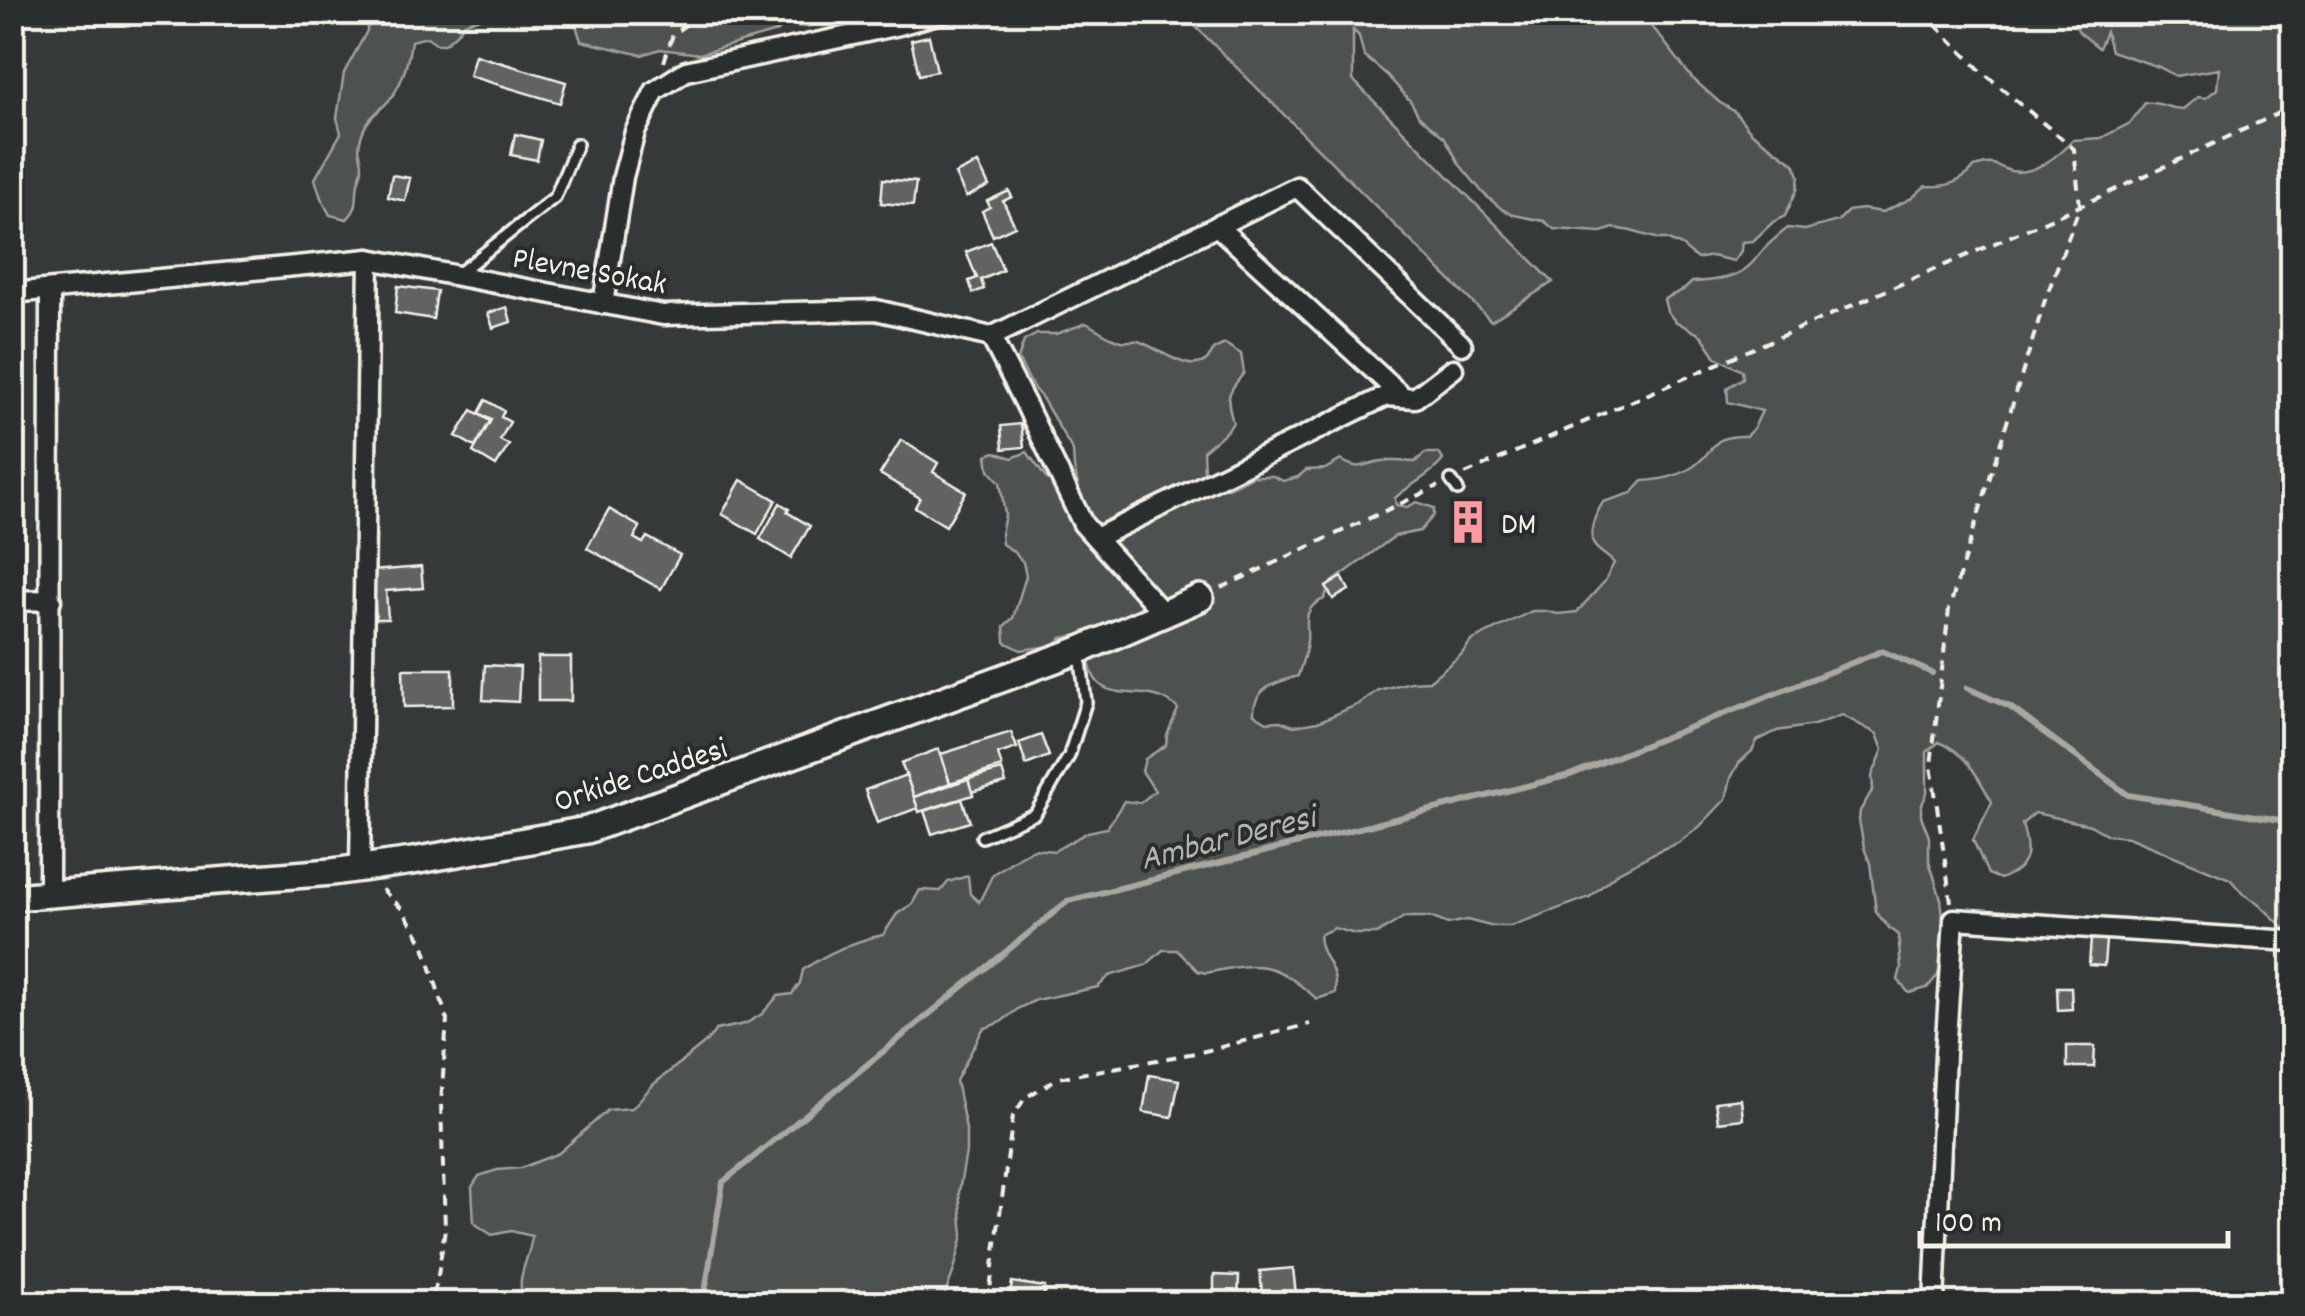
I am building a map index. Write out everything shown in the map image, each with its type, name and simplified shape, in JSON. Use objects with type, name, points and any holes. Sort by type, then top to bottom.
[{"type":"street","points":[[603,304],[623,177],[635,132],[655,91],[686,71],[944,12]]},
{"type":"street","points":[[1164,614],[1083,524],[991,337],[1297,187],[1462,345]]},
{"type":"street","points":[[1217,226],[1403,397]]},
{"type":"street","points":[[360,868],[369,259]]},
{"type":"street","name":"Plevne Sokak","points":[[12,293],[369,259],[663,315],[876,310],[991,337]]},
{"type":"street","points":[[49,895],[50,291]]},
{"type":"street","points":[[1096,538],[1386,396],[1415,398],[1453,369]]},
{"type":"street","name":"Orkide Caddesi","points":[[12,897],[360,868],[587,830],[1080,650],[1200,598]]},
{"type":"street","points":[[12,601],[51,600]]},
{"type":"street","points":[[1934,1304],[1954,920],[2292,941]]},
{"type":"lane","points":[[456,276],[555,197],[576,144]]},
{"type":"lane","points":[[1451,480],[1458,490]]},
{"type":"lane","points":[[982,837],[1034,814],[1069,756],[1086,702],[1080,650]]},
{"type":"path","points":[[655,91],[672,34],[703,12]]},
{"type":"path","points":[[1923,12],[1980,70],[2074,149],[2080,206],[2045,300],[1949,609],[1931,765],[1954,920]]},
{"type":"path","points":[[1200,598],[1451,480],[2080,206],[2292,107]]},
{"type":"path","points":[[360,868],[409,920],[422,944],[447,1019],[440,1104],[445,1230],[430,1304]]},
{"type":"path","points":[[988,1304],[1013,1116],[1024,1098],[1058,1078],[1202,1052],[1310,1024]]},
{"type":"shaded area","points":[[373,13],[482,13],[480,18],[464,23],[445,44],[427,37],[411,41],[398,88],[361,137],[362,170],[355,206],[347,219],[330,215],[315,179],[341,133],[337,118],[344,73]]},
{"type":"shaded area","points":[[562,13],[844,13],[813,17],[808,27],[786,25],[776,32],[700,54],[660,49],[642,55],[581,41],[575,22]]},
{"type":"shaded area","points":[[1182,13],[1637,13],[1692,78],[1735,112],[1751,132],[1795,164],[1799,176],[1797,190],[1785,216],[1753,241],[1742,242],[1734,261],[1711,256],[1697,259],[1666,239],[1631,231],[1554,229],[1544,221],[1514,215],[1484,194],[1460,165],[1445,138],[1419,116],[1386,74],[1364,56],[1359,36],[1353,30],[1353,80],[1553,282],[1491,321]]},
{"type":"shaded area","points":[[2069,13],[2292,13],[2292,928],[2285,929],[2230,879],[2128,837],[2108,835],[2090,825],[2035,813],[2022,824],[2027,851],[2023,864],[2000,879],[1988,874],[1973,840],[1992,802],[1964,759],[1939,742],[1927,752],[1927,793],[1921,816],[1929,837],[1929,861],[1941,899],[1946,943],[1938,975],[1927,988],[1909,993],[1898,980],[1898,935],[1876,912],[1870,863],[1859,820],[1873,789],[1872,776],[1883,750],[1877,734],[1842,715],[1814,725],[1777,731],[1757,741],[1739,763],[1726,799],[1699,827],[1678,843],[1618,872],[1590,897],[1511,926],[1467,920],[1448,924],[1430,917],[1404,917],[1377,934],[1355,934],[1334,928],[1319,935],[1334,976],[1335,993],[1317,999],[1289,977],[1266,967],[1198,971],[1177,950],[1163,950],[1146,965],[1109,976],[1098,987],[1036,1000],[983,1029],[956,1081],[966,1129],[959,1192],[963,1235],[942,1303],[526,1303],[521,1278],[532,1236],[511,1231],[492,1235],[474,1223],[472,1187],[479,1176],[521,1168],[559,1153],[608,1110],[632,1108],[716,1030],[745,1024],[762,1014],[778,996],[792,994],[803,970],[841,948],[883,935],[920,890],[941,891],[948,882],[968,876],[970,894],[979,902],[993,874],[1020,856],[1034,849],[1054,851],[1088,832],[1107,828],[1124,801],[1140,803],[1155,791],[1142,771],[1145,759],[1166,745],[1178,709],[1153,695],[1113,691],[1102,686],[1089,660],[1096,651],[1098,638],[1079,635],[1062,638],[1052,646],[1021,650],[1005,642],[1004,626],[1013,618],[1026,576],[1023,562],[1002,544],[1005,515],[1000,482],[989,470],[987,455],[995,452],[1012,458],[1027,452],[1046,478],[1081,497],[1073,451],[1018,359],[1024,341],[1037,334],[1056,334],[1086,323],[1113,338],[1138,341],[1189,364],[1199,364],[1225,344],[1241,354],[1244,373],[1229,396],[1233,423],[1203,451],[1204,472],[1212,486],[1228,488],[1253,476],[1273,476],[1283,481],[1306,470],[1325,469],[1341,460],[1361,466],[1381,461],[1415,462],[1425,453],[1439,453],[1443,460],[1438,466],[1395,498],[1396,505],[1407,507],[1417,502],[1434,508],[1434,515],[1420,531],[1395,536],[1331,583],[1324,599],[1312,607],[1307,617],[1306,646],[1298,676],[1262,692],[1255,705],[1254,714],[1267,722],[1294,726],[1318,722],[1359,704],[1378,690],[1429,681],[1461,655],[1471,641],[1532,611],[1577,612],[1605,581],[1614,563],[1596,547],[1591,535],[1603,502],[1632,493],[1643,481],[1686,471],[1718,441],[1746,436],[1754,428],[1762,411],[1728,402],[1727,388],[1743,378],[1742,371],[1716,357],[1702,336],[1675,321],[1664,299],[1692,282],[1733,276],[1747,268],[1788,228],[1805,230],[1838,221],[1848,211],[1883,212],[1912,198],[1925,186],[1959,180],[1976,166],[1990,164],[2011,171],[2028,170],[2053,158],[2073,140],[2101,138],[2130,123],[2145,103],[2183,109],[2217,89],[2219,69],[2176,76],[2111,51],[2106,32],[2099,48],[2079,32]]},
{"type":"building","points":[[929,36],[937,71],[919,75],[911,40]]},
{"type":"building","points":[[475,55],[566,82],[560,103],[469,76]]},
{"type":"building","points":[[515,134],[541,140],[537,160],[511,155]]},
{"type":"building","points":[[978,163],[989,186],[966,197],[955,174]]},
{"type":"building","points":[[392,175],[410,178],[405,201],[388,197]]},
{"type":"building","points":[[883,179],[916,182],[913,206],[881,203]]},
{"type":"building","points":[[1009,191],[1012,197],[1003,201],[1015,226],[993,236],[982,211],[990,207],[987,201]]},
{"type":"building","points":[[991,242],[1003,270],[981,280],[984,289],[973,293],[969,281],[977,278],[966,252]]},
{"type":"building","points":[[398,286],[437,291],[433,319],[395,313]]},
{"type":"building","points":[[507,307],[511,322],[493,328],[488,313]]},
{"type":"building","points":[[486,400],[504,411],[501,417],[510,422],[500,440],[509,445],[496,466],[473,452],[491,420],[479,413]]},
{"type":"building","points":[[472,410],[490,421],[475,447],[456,436]]},
{"type":"building","points":[[1021,424],[1024,447],[1003,449],[1001,426]]},
{"type":"building","points":[[901,440],[938,463],[933,472],[966,492],[946,526],[915,507],[920,498],[880,474]]},
{"type":"building","points":[[741,480],[776,500],[757,534],[722,514]]},
{"type":"building","points":[[780,503],[810,526],[791,558],[760,539]]},
{"type":"building","points":[[609,509],[640,527],[634,538],[643,543],[647,537],[680,555],[661,589],[587,548]]},
{"type":"building","name":"DM","points":[[1476,512],[1481,524],[1459,532],[1454,520]]},
{"type":"building","points":[[421,567],[423,588],[386,591],[388,619],[376,619],[372,571]]},
{"type":"building","points":[[1342,577],[1349,590],[1333,599],[1326,587]]},
{"type":"building","points":[[538,657],[571,657],[571,701],[538,701]]},
{"type":"building","points":[[485,665],[520,667],[518,702],[483,700]]},
{"type":"building","points":[[403,669],[453,669],[453,706],[404,707]]},
{"type":"building","points":[[1011,732],[1017,748],[998,754],[1002,767],[950,783],[941,754]]},
{"type":"building","points":[[1041,735],[1049,756],[1026,765],[1019,743]]},
{"type":"building","points":[[938,749],[950,783],[914,797],[901,763]]},
{"type":"building","points":[[1002,770],[1006,783],[971,792],[968,779]]},
{"type":"building","points":[[906,775],[918,808],[877,823],[865,790]]},
{"type":"building","points":[[968,779],[973,795],[919,812],[914,797]]},
{"type":"building","points":[[962,799],[970,822],[932,834],[924,811]]},
{"type":"building","points":[[2091,939],[2106,940],[2104,966],[2089,965]]},
{"type":"building","points":[[2057,987],[2071,987],[2072,1009],[2058,1010]]},
{"type":"building","points":[[2067,1046],[2095,1046],[2094,1067],[2067,1067]]},
{"type":"building","points":[[1149,1075],[1179,1080],[1172,1117],[1143,1112]]},
{"type":"building","points":[[1741,1099],[1743,1119],[1718,1122],[1715,1102]]},
{"type":"building","points":[[1293,1268],[1297,1304],[1263,1304],[1260,1271]]},
{"type":"building","points":[[1214,1275],[1239,1276],[1238,1301],[1214,1300]]},
{"type":"building","points":[[1012,1282],[1045,1287],[1043,1304],[1009,1304]]},
{"type":"waterway","name":"Ambar Deresi","points":[[703,1304],[723,1182],[1068,901],[1570,775],[1882,651],[1932,673]]},
{"type":"waterway","name":"Ambar Deresi","points":[[1967,688],[2010,707],[2128,795],[2292,822]]},
{"type":"place","name":"DM","points":[[1468,522]]}]
